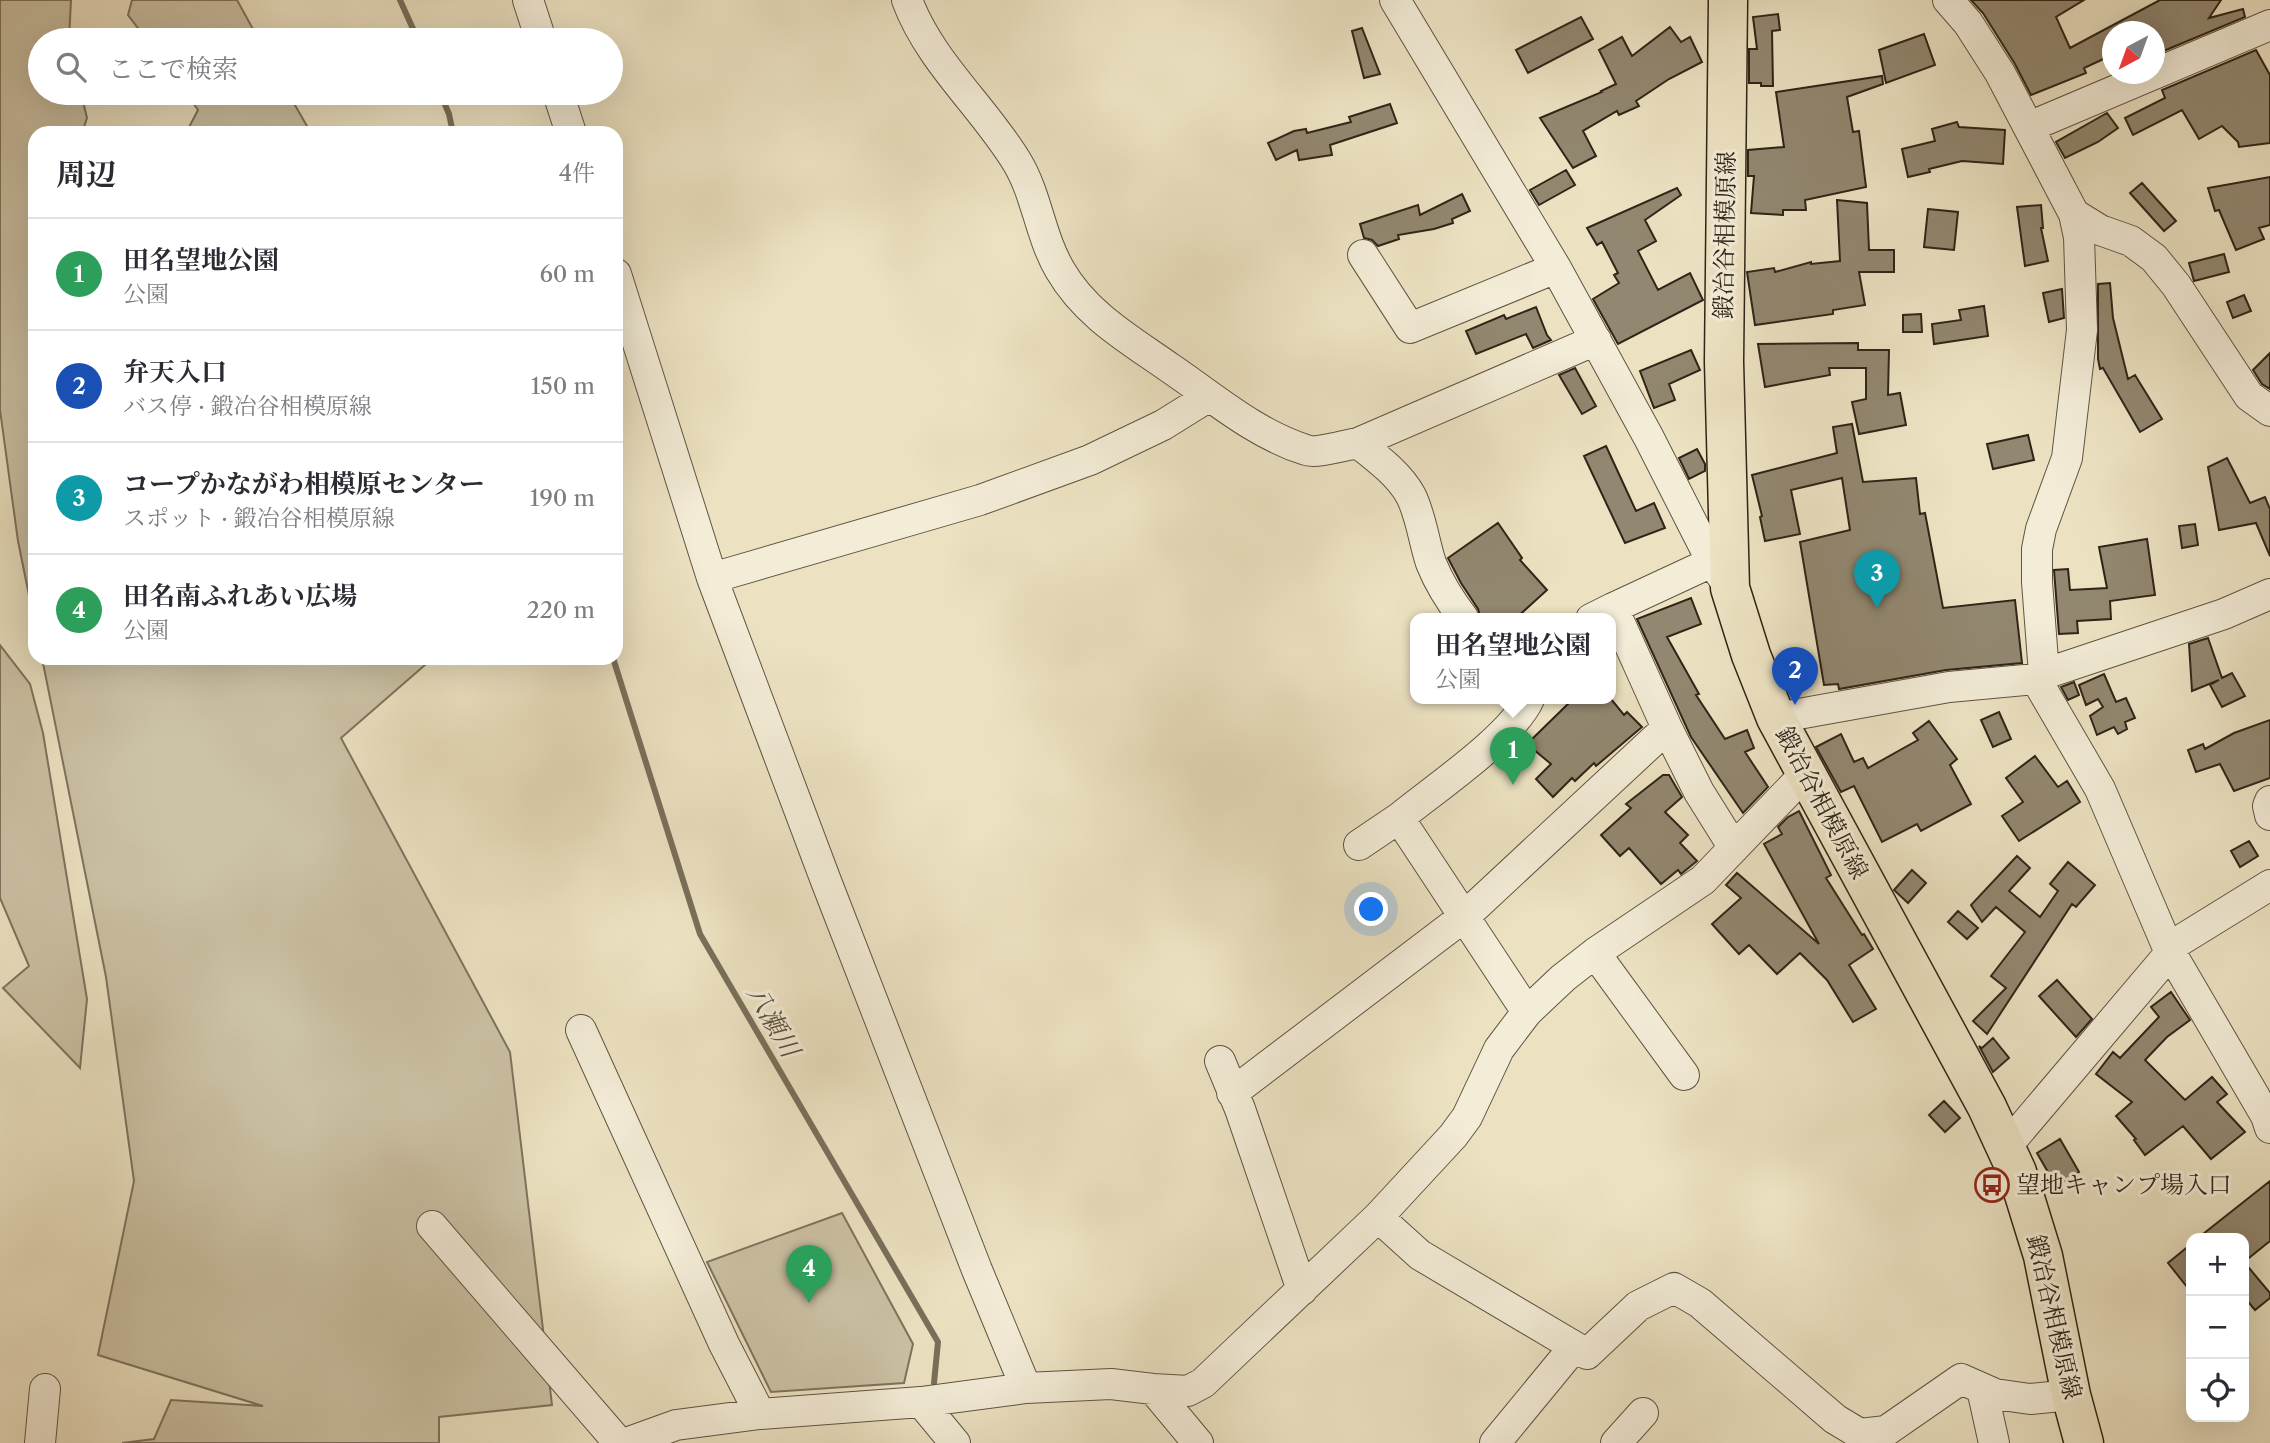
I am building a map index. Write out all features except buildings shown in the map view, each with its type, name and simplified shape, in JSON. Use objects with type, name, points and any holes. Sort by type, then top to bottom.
[{"type":"main road","name":"鍛冶谷相模原線","points":[[1728,0],[1721,575],[1776,718],[1987,1107],[2017,1172],[2043,1256],[2071,1395],[2084,1443]]},
{"type":"street","points":[[528,0],[537,28]]},
{"type":"street","points":[[906,0],[913,18],[945,69],[984,115],[1018,164],[1060,270],[1087,307],[1208,397],[1258,428],[1308,452],[1358,443],[1596,340]]},
{"type":"street","points":[[1395,0],[1556,268],[1721,575],[1605,613]]},
{"type":"street","points":[[1948,0],[1968,23],[2029,127],[2074,214],[2079,237],[2082,330],[2067,458],[2041,528],[2037,549],[2040,677],[2100,789],[2170,951],[2266,1116],[2270,1128]]},
{"type":"street","points":[[2029,127],[2270,25]]},
{"type":"street","points":[[562,105],[569,126]]},
{"type":"street","points":[[2074,214],[2100,230],[2131,241],[2154,258],[2176,285],[2249,396],[2270,411]]},
{"type":"street","points":[[1363,255],[1410,328],[1556,268]]},
{"type":"street","points":[[623,296],[712,578],[977,1270],[1026,1388]]},
{"type":"street","points":[[712,578],[980,500],[1090,460],[1163,425],[1208,397]]},
{"type":"street","points":[[1358,443],[1405,486],[1412,498],[1432,565],[1460,613]]},
{"type":"street","points":[[1776,718],[1949,687],[2040,677],[2224,614],[2270,594]]},
{"type":"street","points":[[1616,639],[1667,728],[1699,792],[1734,848]]},
{"type":"street","points":[[1359,845],[1399,818],[1482,752],[1514,721],[1526,704]]},
{"type":"street","points":[[1233,1094],[1465,915],[1667,728]]},
{"type":"street","points":[[626,1443],[676,1425],[760,1415],[921,1402],[1026,1388],[1111,1384],[1153,1390],[1188,1391],[1203,1383],[1378,1217],[1453,1136],[1467,1117],[1495,1056],[1527,1012],[1595,953],[1703,880],[1805,774]]},
{"type":"street","points":[[2270,801],[2270,815]]},
{"type":"street","points":[[1399,818],[1527,1012]]},
{"type":"street","points":[[2005,1147],[2170,951],[2270,885]]},
{"type":"street","points":[[1595,953],[1684,1075]]},
{"type":"street","points":[[581,1030],[724,1344],[760,1415]]},
{"type":"street","points":[[1220,1061],[1302,1290]]},
{"type":"street","points":[[1378,1217],[1420,1255],[1587,1354],[1638,1306],[1674,1288],[1700,1303],[1835,1419],[1860,1434],[1886,1431],[1961,1379],[1995,1394],[2030,1399],[2071,1395]]},
{"type":"street","points":[[432,1226],[619,1443]]},
{"type":"street","points":[[1495,1443],[1574,1346]]},
{"type":"street","points":[[40,1443],[45,1389]]},
{"type":"street","points":[[1982,1389],[1994,1443]]},
{"type":"street","points":[[1153,1390],[1198,1443]]},
{"type":"street","points":[[921,1402],[955,1443]]},
{"type":"street","points":[[1616,1443],[1643,1413]]},
{"type":"shaded area","points":[[0,0],[71,0],[70,28],[28,28],[28,105],[84,105],[87,118],[84,126],[28,126],[28,590],[18,541],[0,410]]},
{"type":"shaded area","points":[[132,0],[237,0],[252,28],[138,28],[128,15]]},
{"type":"shaded area","points":[[194,105],[295,105],[307,126],[190,126],[198,110]]},
{"type":"shaded area","points":[[0,645],[30,684],[43,733],[87,999],[80,1068],[3,988],[29,966],[0,898]]},
{"type":"shaded area","points":[[43,665],[425,665],[341,738],[510,1052],[552,1405],[439,1417],[439,1443],[122,1443],[154,1439],[171,1400],[263,1406],[98,1355],[134,1181],[106,977]]},
{"type":"shaded area","points":[[842,1213],[913,1344],[904,1383],[771,1392],[707,1262]]},
{"type":"waterway","name":"八瀬川","points":[[400,0],[413,28]]},
{"type":"waterway","name":"八瀬川","points":[[445,105],[452,126]]},
{"type":"waterway","name":"八瀬川","points":[[615,665],[700,934],[938,1342],[934,1383]]},
{"type":"place","name":"コープかながわ相模原センター","points":[[1877,608]]},
{"type":"place","name":"弁天入口","points":[[1795,705]]},
{"type":"place","name":"田名望地公園","points":[[1513,785]]},
{"type":"place","name":"望地キャンプ場入口","points":[[1992,1185]]},
{"type":"place","name":"田名南ふれあい広場","points":[[809,1303]]}]
